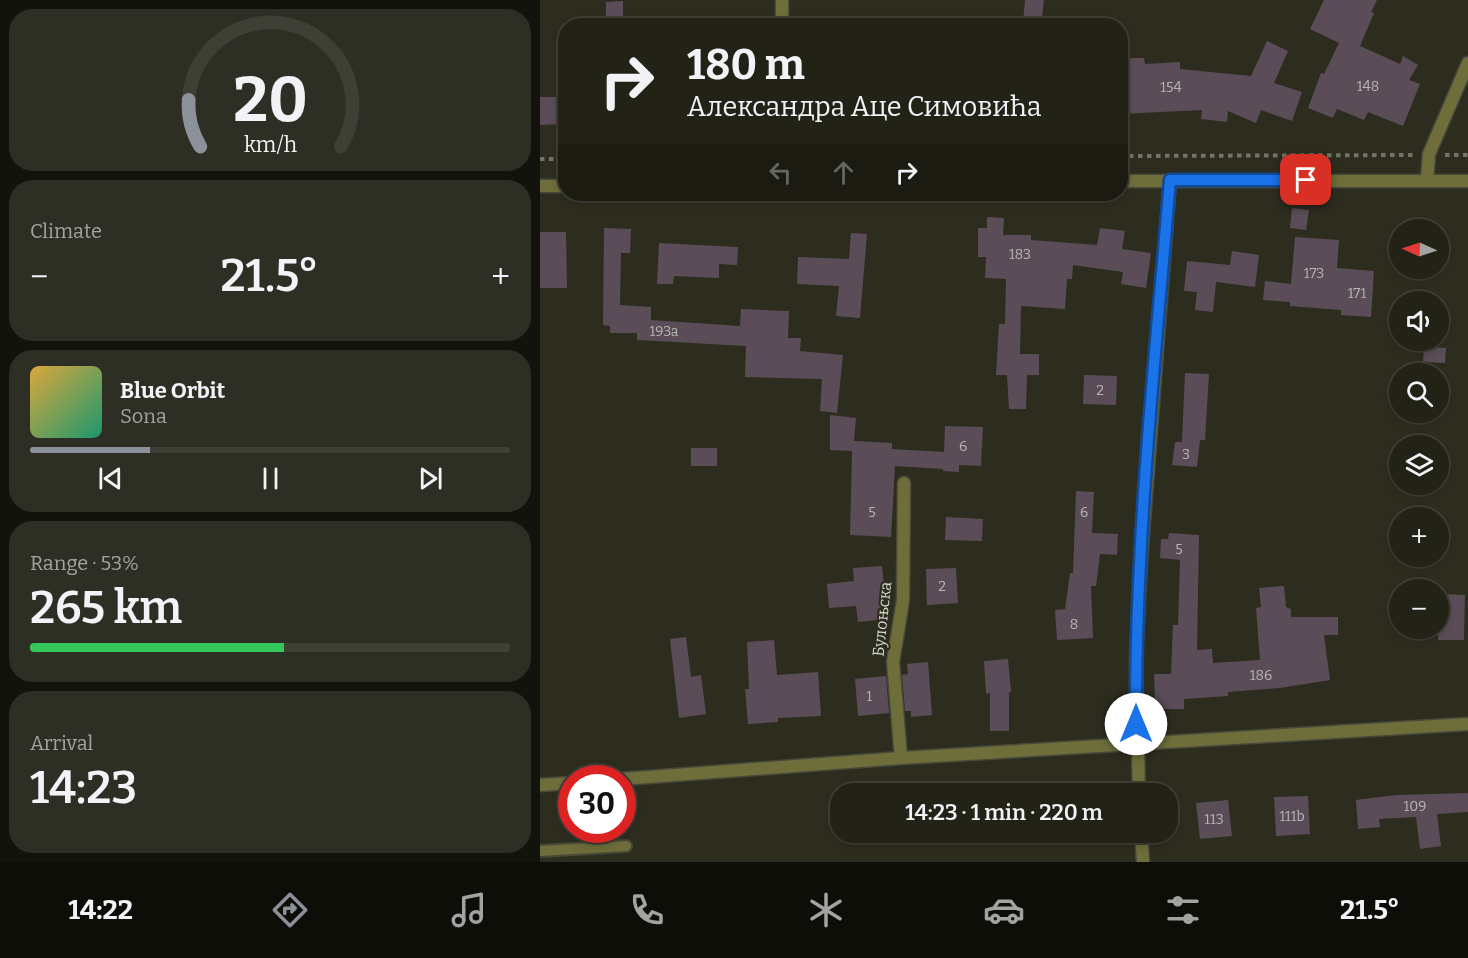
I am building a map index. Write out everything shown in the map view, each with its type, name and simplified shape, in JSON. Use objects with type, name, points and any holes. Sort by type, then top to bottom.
[{"type":"street","points":[[782,0],[782,18]]},
{"type":"street","points":[[1427,180],[1429,154],[1468,63]]},
{"type":"street","points":[[1138,783],[1136,657],[1141,561],[1170,180]]},
{"type":"street","points":[[1128,181],[1468,181]]},
{"type":"street","points":[[540,186],[558,186]]},
{"type":"street","name":"Булоњска","points":[[901,758],[893,662],[903,600],[904,483]]},
{"type":"street","points":[[636,778],[901,758],[1136,746],[1468,724]]},
{"type":"street","points":[[540,785],[558,784]]},
{"type":"street","points":[[1142,843],[1143,862]]},
{"type":"lane","points":[[540,851],[626,846]]},
{"type":"path","points":[[1128,156],[1468,155]]},
{"type":"path","points":[[540,159],[558,159]]},
{"type":"building","points":[[1025,0],[1044,0],[1042,18],[1023,18]]},
{"type":"building","points":[[1324,0],[1377,0],[1360,46],[1400,64],[1403,56],[1418,65],[1409,80],[1420,84],[1403,126],[1368,112],[1364,120],[1337,109],[1333,118],[1308,108],[1321,73],[1324,74],[1339,43],[1310,29]]},
{"type":"building","points":[[623,1],[623,18],[606,18],[606,2]]},
{"type":"building","points":[[1267,41],[1288,51],[1274,83],[1302,92],[1292,121],[1261,110],[1256,123],[1228,111],[1227,122],[1201,119],[1202,110],[1128,114],[1128,58],[1144,58],[1145,64],[1180,62],[1180,69],[1251,76]]},
{"type":"building","points":[[540,97],[558,97],[558,124],[540,125]]},
{"type":"building","points":[[1292,208],[1309,210],[1306,230],[1290,228]]},
{"type":"building","points":[[987,217],[1004,218],[1003,235],[1031,235],[1031,240],[1097,245],[1100,228],[1125,231],[1122,249],[1151,253],[1146,288],[1121,284],[1123,272],[1073,265],[1072,279],[1067,279],[1065,309],[1021,306],[1020,354],[1039,354],[1039,375],[1027,375],[1026,409],[1009,409],[1007,375],[996,375],[999,324],[1005,324],[1006,279],[985,278],[986,257],[978,257],[978,228],[987,228]]},
{"type":"building","points":[[604,228],[631,229],[630,253],[621,253],[620,305],[651,307],[651,320],[740,326],[741,309],[789,311],[788,338],[801,338],[800,351],[843,355],[837,413],[820,411],[822,379],[745,377],[746,346],[637,340],[637,333],[610,333],[610,326],[603,325]]},
{"type":"building","points":[[540,232],[566,232],[567,288],[540,288]]},
{"type":"building","points":[[851,233],[867,234],[860,318],[836,316],[839,286],[797,284],[798,257],[849,259]]},
{"type":"building","points":[[1295,237],[1339,240],[1337,268],[1374,271],[1371,317],[1341,315],[1341,310],[1290,306],[1290,302],[1263,300],[1265,281],[1291,284]]},
{"type":"building","points":[[659,243],[738,247],[737,265],[719,264],[719,278],[674,276],[673,284],[657,284]]},
{"type":"building","points":[[1232,251],[1259,255],[1255,287],[1216,282],[1213,312],[1195,310],[1197,292],[1184,291],[1187,261],[1230,265]]},
{"type":"building","points":[[1424,351],[1446,351],[1445,363],[1423,362]]},
{"type":"building","points":[[1185,373],[1209,374],[1205,440],[1200,440],[1197,467],[1172,465],[1175,442],[1182,442]]},
{"type":"building","points":[[1084,375],[1117,376],[1116,405],[1083,404]]},
{"type":"building","points":[[830,415],[856,418],[854,441],[892,443],[892,449],[944,452],[945,426],[983,427],[981,466],[959,465],[959,472],[895,466],[891,537],[850,535],[852,451],[830,450]]},
{"type":"building","points":[[691,448],[717,448],[717,466],[691,466]]},
{"type":"building","points":[[1076,491],[1094,492],[1092,533],[1118,534],[1117,555],[1100,554],[1096,586],[1091,586],[1093,638],[1057,640],[1055,610],[1065,609],[1070,573],[1073,573]]},
{"type":"building","points":[[946,517],[983,519],[982,541],[945,540]]},
{"type":"building","points":[[1169,533],[1199,535],[1197,650],[1212,649],[1213,663],[1260,660],[1256,608],[1261,607],[1259,588],[1284,586],[1286,607],[1291,609],[1291,617],[1338,617],[1338,635],[1324,635],[1330,680],[1280,688],[1228,692],[1228,696],[1184,699],[1184,709],[1155,709],[1154,674],[1171,674],[1173,625],[1178,625],[1180,560],[1160,558],[1161,539],[1168,539]]},
{"type":"building","points":[[882,566],[887,619],[858,622],[856,606],[829,608],[827,584],[854,581],[853,568]]},
{"type":"building","points":[[956,568],[958,603],[927,605],[926,569]]},
{"type":"building","points":[[1449,594],[1465,595],[1464,640],[1438,640],[1449,639]]},
{"type":"building","points":[[686,637],[691,677],[701,675],[706,714],[679,718],[670,639]]},
{"type":"building","points":[[774,640],[777,675],[818,672],[821,716],[778,718],[778,722],[748,724],[745,689],[749,689],[747,642]]},
{"type":"building","points":[[1008,659],[1011,692],[1009,692],[1009,731],[990,731],[990,693],[986,694],[984,661]]},
{"type":"building","points":[[928,662],[932,715],[911,717],[911,711],[905,711],[902,675],[908,674],[907,664]]},
{"type":"building","points":[[886,676],[889,713],[858,716],[855,679]]},
{"type":"building","points":[[1468,793],[1468,812],[1437,814],[1441,846],[1420,849],[1416,817],[1379,819],[1380,827],[1358,829],[1356,800],[1396,795]]},
{"type":"building","points":[[1308,796],[1310,834],[1276,836],[1274,797]]},
{"type":"building","points":[[1228,800],[1232,836],[1200,839],[1196,803]]},
{"type":"route","points":[[1136,724],[1136,657],[1141,561],[1170,180],[1306,180]]}]
